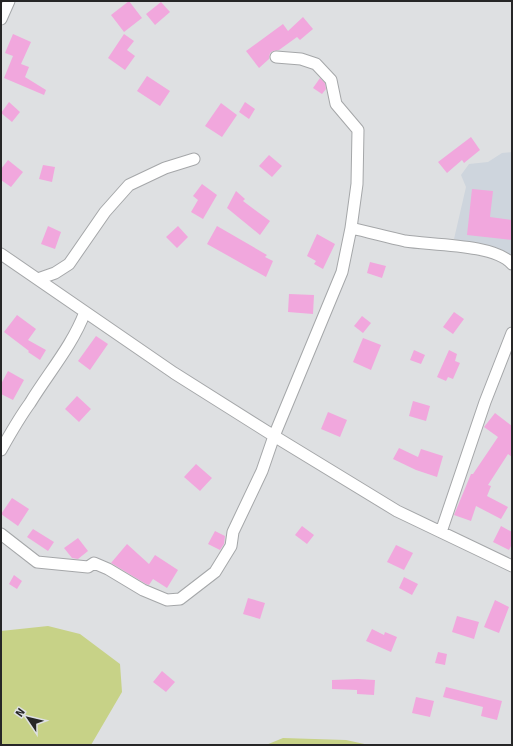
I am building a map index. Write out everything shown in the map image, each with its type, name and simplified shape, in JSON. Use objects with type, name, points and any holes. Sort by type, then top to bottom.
[{"type":"street","points":[[1,19],[9,1]]},
{"type":"street","points":[[1,534],[37,562],[88,567],[94,563],[108,569],[143,590],[167,600],[180,599],[215,572],[231,546],[233,532],[262,471],[274,436],[342,272],[351,228],[357,184],[358,130],[336,104],[332,80],[316,64],[301,58],[276,57]]},
{"type":"street","points":[[38,278],[55,273],[69,264],[105,212],[129,185],[165,168],[194,159]]},
{"type":"street","points":[[351,228],[406,241],[485,250],[509,260],[512,264]]},
{"type":"street","points":[[1,254],[174,373],[274,436],[397,511],[512,566]]},
{"type":"street","points":[[1,450],[30,402],[62,358],[78,329],[85,312]]},
{"type":"street","points":[[442,532],[485,402],[512,333]]},
{"type":"shaded area","points":[[512,152],[512,255],[454,239],[466,187],[461,175],[469,164],[488,162],[502,153]]},
{"type":"green space","points":[[48,626],[80,634],[120,664],[122,692],[91,745],[1,745],[1,631]]},
{"type":"green space","points":[[283,738],[346,740],[369,745],[266,745]]},
{"type":"building","points":[[129,1],[142,18],[124,32],[111,15]]},
{"type":"building","points":[[161,2],[170,12],[155,25],[146,14]]},
{"type":"building","points":[[303,17],[313,29],[300,40],[297,37],[279,50],[270,53],[269,59],[259,68],[246,51],[283,24],[288,31]]},
{"type":"building","points":[[13,34],[31,42],[21,64],[29,67],[25,77],[46,90],[44,95],[4,78],[13,56],[5,53]]},
{"type":"building","points":[[124,34],[134,41],[127,50],[135,56],[125,70],[108,58]]},
{"type":"building","points":[[147,76],[170,91],[160,106],[137,91]]},
{"type":"building","points":[[320,78],[325,83],[326,89],[322,94],[313,88]]},
{"type":"building","points":[[9,102],[20,112],[12,122],[1,113]]},
{"type":"building","points":[[245,102],[255,109],[249,119],[239,112]]},
{"type":"building","points":[[221,103],[237,115],[222,137],[205,126]]},
{"type":"building","points":[[471,137],[480,150],[464,163],[462,160],[447,173],[438,162]]},
{"type":"building","points":[[269,155],[282,166],[272,177],[259,166]]},
{"type":"building","points":[[8,160],[23,172],[11,187],[1,180],[1,169]]},
{"type":"building","points":[[43,165],[55,167],[52,182],[39,179]]},
{"type":"building","points":[[202,184],[217,195],[203,219],[191,212],[198,200],[193,196]]},
{"type":"building","points":[[472,189],[493,191],[490,217],[512,220],[512,240],[467,235]]},
{"type":"building","points":[[236,191],[245,199],[243,201],[270,221],[260,235],[227,208]]},
{"type":"building","points":[[48,226],[61,232],[55,249],[41,244]]},
{"type":"building","points":[[178,226],[188,237],[177,248],[166,237]]},
{"type":"building","points":[[217,226],[267,255],[265,257],[273,261],[266,277],[207,244]]},
{"type":"building","points":[[317,234],[335,244],[323,269],[314,264],[316,261],[307,256]]},
{"type":"building","points":[[370,262],[386,266],[382,278],[367,273]]},
{"type":"building","points":[[289,294],[314,295],[313,314],[288,312]]},
{"type":"building","points":[[454,312],[464,319],[453,334],[443,327]]},
{"type":"building","points":[[17,315],[36,329],[28,340],[46,350],[40,360],[4,332]]},
{"type":"building","points":[[362,316],[371,323],[363,333],[354,326]]},
{"type":"building","points":[[96,336],[108,344],[90,370],[78,361]]},
{"type":"building","points":[[363,338],[381,345],[371,370],[353,362]]},
{"type":"building","points":[[414,350],[425,355],[421,364],[410,360]]},
{"type":"building","points":[[449,350],[457,354],[455,361],[460,363],[453,379],[448,377],[446,381],[437,377]]},
{"type":"building","points":[[8,371],[24,380],[13,400],[1,394],[1,384]]},
{"type":"building","points":[[77,396],[91,409],[79,422],[65,409]]},
{"type":"building","points":[[413,401],[430,406],[426,421],[409,416]]},
{"type":"building","points":[[328,412],[347,420],[340,437],[321,429]]},
{"type":"building","points":[[495,413],[512,426],[512,457],[508,454],[488,485],[491,486],[487,496],[508,507],[501,519],[476,506],[471,521],[454,515],[471,474],[473,474],[498,437],[484,427]]},
{"type":"building","points":[[399,448],[418,457],[421,449],[443,456],[437,477],[416,470],[393,459]]},
{"type":"building","points":[[196,464],[212,478],[200,491],[184,477]]},
{"type":"building","points":[[12,498],[29,509],[18,526],[1,514]]},
{"type":"building","points":[[302,526],[314,535],[307,544],[295,535]]},
{"type":"building","points":[[501,526],[512,532],[512,544],[509,550],[493,542]]},
{"type":"building","points":[[33,529],[54,542],[48,551],[27,537]]},
{"type":"building","points":[[215,531],[225,536],[224,544],[220,550],[208,544]]},
{"type":"building","points":[[78,538],[88,551],[78,559],[72,558],[64,548]]},
{"type":"building","points":[[127,544],[149,564],[155,555],[178,570],[167,588],[153,579],[149,585],[146,584],[111,563]]},
{"type":"building","points":[[396,545],[413,553],[404,570],[387,562]]},
{"type":"building","points":[[14,575],[22,581],[17,589],[9,584]]},
{"type":"building","points":[[404,577],[418,584],[412,595],[399,588]]},
{"type":"building","points":[[248,598],[265,603],[260,619],[243,614]]},
{"type":"building","points":[[495,600],[509,607],[499,633],[484,627]]},
{"type":"building","points":[[457,616],[479,622],[474,639],[452,632]]},
{"type":"building","points":[[372,629],[384,635],[385,632],[397,637],[391,652],[366,641]]},
{"type":"building","points":[[438,652],[447,654],[445,665],[435,663]]},
{"type":"building","points":[[162,671],[175,682],[166,692],[153,682]]},
{"type":"building","points":[[332,680],[375,680],[374,695],[357,694],[357,690],[332,689]]},
{"type":"building","points":[[446,687],[502,701],[497,720],[481,716],[483,707],[443,697]]},
{"type":"building","points":[[416,697],[434,701],[430,717],[412,713]]}]
